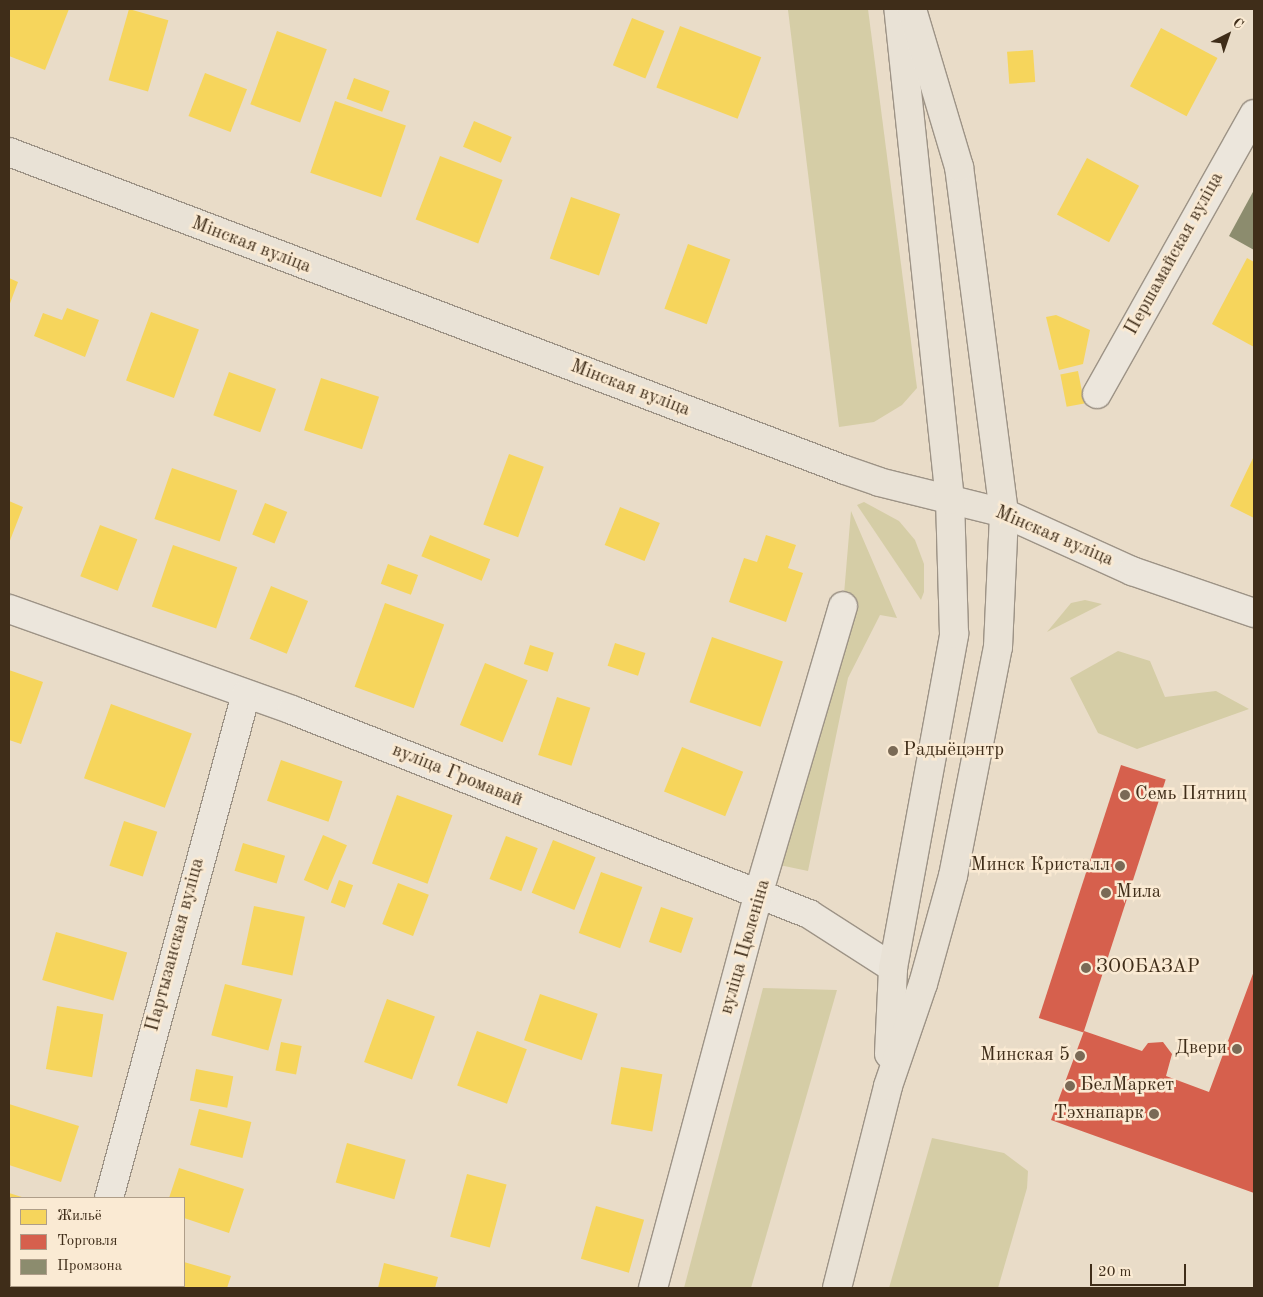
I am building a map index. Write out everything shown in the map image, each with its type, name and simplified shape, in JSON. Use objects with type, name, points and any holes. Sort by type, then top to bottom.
[{"type":"main road","points":[[888,1086],[893,968],[954,634],[950,500],[898,9]]},
{"type":"main road","points":[[837,1288],[888,1086],[923,984],[953,876],[989,700],[998,646],[1004,513],[959,166],[912,9]]},
{"type":"main road","name":"Мінская вуліца","points":[[9,152],[836,466],[950,500],[1004,513]]},
{"type":"street","name":"Першамайская вуліца","points":[[1096,394],[1254,114]]},
{"type":"street","name":"Мінская вуліца","points":[[1004,513],[1132,571],[1254,613]]},
{"type":"street","name":"вуліца Цюленіна","points":[[654,1288],[758,895],[843,606]]},
{"type":"street","name":"вуліца Громавай","points":[[9,609],[246,694],[809,914],[893,968]]},
{"type":"street","name":"Партызанская вуліца","points":[[109,1197],[246,694]]},
{"type":"shaded area","points":[[868,9],[917,388],[902,405],[874,422],[839,427],[788,10]]},
{"type":"shaded area","points":[[864,502],[899,521],[915,540],[924,564],[924,592],[921,600],[857,505]]},
{"type":"shaded area","points":[[851,511],[897,618],[880,615],[848,678],[808,871],[770,863],[843,606]]},
{"type":"shaded area","points":[[1085,600],[1102,604],[1047,632],[1071,603]]},
{"type":"shaded area","points":[[1118,651],[1150,661],[1165,697],[1216,691],[1249,709],[1137,749],[1098,733],[1070,678]]},
{"type":"shaded area","points":[[763,988],[837,990],[751,1288],[684,1288]]},
{"type":"shaded area","points":[[932,1138],[1004,1153],[1028,1171],[1027,1188],[998,1288],[889,1288]]},
{"type":"building: Жильё","points":[[9,9],[69,9],[45,70],[9,56]]},
{"type":"building: Жильё","points":[[129,9],[168,20],[148,91],[109,80]]},
{"type":"building: Жильё","points":[[632,18],[664,31],[645,78],[613,65]]},
{"type":"building: Жильё","points":[[680,26],[761,57],[738,119],[656,88]]},
{"type":"building: Жильё","points":[[1161,28],[1218,58],[1187,116],[1130,86]]},
{"type":"building: Жильё","points":[[277,31],[327,49],[300,122],[250,104]]},
{"type":"building: Жильё","points":[[1033,50],[1035,82],[1009,84],[1007,52]]},
{"type":"building: Жильё","points":[[205,73],[247,89],[231,132],[189,116]]},
{"type":"building: Жильё","points":[[354,78],[390,91],[382,112],[346,99]]},
{"type":"building: Жильё","points":[[335,101],[406,125],[381,197],[310,173]]},
{"type":"building: Жильё","points":[[474,121],[512,137],[501,163],[463,147]]},
{"type":"building: Жильё","points":[[440,156],[503,180],[478,243],[416,219]]},
{"type":"building: Жильё","points":[[1087,158],[1139,186],[1109,242],[1057,215]]},
{"type":"building: Жильё","points":[[571,197],[620,214],[599,275],[550,258]]},
{"type":"building: Жильё","points":[[688,244],[730,259],[707,324],[664,309]]},
{"type":"building: Жильё","points":[[1247,258],[1254,262],[1254,347],[1212,324]]},
{"type":"building: Жильё","points":[[9,278],[18,282],[9,306]]},
{"type":"building: Жильё","points":[[67,308],[99,320],[85,357],[34,336],[43,313],[62,320]]},
{"type":"building: Жильё","points":[[151,312],[199,329],[174,398],[126,381]]},
{"type":"building: Жильё","points":[[1056,315],[1090,330],[1083,364],[1059,370],[1046,317]]},
{"type":"building: Жильё","points":[[1078,371],[1084,403],[1067,407],[1060,374]]},
{"type":"building: Жильё","points":[[229,372],[276,389],[260,432],[213,415]]},
{"type":"building: Жильё","points":[[321,378],[379,397],[362,449],[304,430]]},
{"type":"building: Жильё","points":[[509,454],[544,467],[518,537],[483,524]]},
{"type":"building: Жильё","points":[[1254,456],[1254,518],[1230,506]]},
{"type":"building: Жильё","points":[[172,468],[237,490],[220,542],[154,519]]},
{"type":"building: Жильё","points":[[9,501],[23,507],[9,543]]},
{"type":"building: Жильё","points":[[265,503],[287,512],[275,544],[252,535]]},
{"type":"building: Жильё","points":[[620,507],[660,523],[645,561],[605,545]]},
{"type":"building: Жильё","points":[[100,525],[137,539],[118,591],[80,576]]},
{"type":"building: Жильё","points":[[430,535],[490,559],[482,581],[421,556]]},
{"type":"building: Жильё","points":[[766,535],[796,545],[788,568],[803,573],[786,622],[729,602],[744,558],[757,562]]},
{"type":"building: Жильё","points":[[173,545],[237,567],[216,629],[152,606]]},
{"type":"building: Жильё","points":[[388,564],[418,575],[411,595],[381,584]]},
{"type":"building: Жильё","points":[[271,586],[308,601],[287,654],[250,639]]},
{"type":"building: Жильё","points":[[385,603],[444,625],[414,708],[355,687]]},
{"type":"building: Жильё","points":[[712,637],[783,661],[760,727],[690,702]]},
{"type":"building: Жильё","points":[[615,643],[645,653],[638,676],[608,666]]},
{"type":"building: Жильё","points":[[530,645],[554,653],[548,672],[524,664]]},
{"type":"building: Жильё","points":[[485,663],[528,680],[503,742],[460,725]]},
{"type":"building: Жильё","points":[[9,670],[43,682],[21,744],[9,740]]},
{"type":"building: Жильё","points":[[557,697],[590,708],[571,766],[538,755]]},
{"type":"building: Жильё","points":[[111,704],[192,733],[165,808],[84,778]]},
{"type":"building: Жильё","points":[[682,747],[743,772],[725,816],[664,792]]},
{"type":"building: Жильё","points":[[281,760],[342,781],[328,822],[267,801]]},
{"type":"building: Жильё","points":[[397,795],[452,815],[427,884],[372,864]]},
{"type":"building: Жильё","points":[[124,821],[157,832],[143,877],[109,866]]},
{"type":"building: Жильё","points":[[323,835],[347,845],[328,890],[304,880]]},
{"type":"building: Жильё","points":[[506,836],[538,848],[521,891],[490,879]]},
{"type":"building: Жильё","points":[[553,840],[596,857],[574,910],[532,893]]},
{"type":"building: Жильё","points":[[243,843],[285,856],[277,884],[235,871]]},
{"type":"building: Жильё","points":[[601,872],[642,887],[620,948],[579,933]]},
{"type":"building: Жильё","points":[[339,880],[353,885],[345,908],[331,903]]},
{"type":"building: Жильё","points":[[398,883],[429,895],[413,936],[382,924]]},
{"type":"building: Жильё","points":[[254,906],[305,917],[292,976],[242,965]]},
{"type":"building: Жильё","points":[[661,907],[693,918],[681,953],[649,942]]},
{"type":"building: Жильё","points":[[56,932],[127,952],[113,1000],[42,980]]},
{"type":"building: Жильё","points":[[225,984],[282,999],[268,1050],[211,1035]]},
{"type":"building: Жильё","points":[[540,994],[598,1014],[582,1060],[524,1040]]},
{"type":"building: Жильё","points":[[387,999],[435,1016],[412,1079],[364,1062]]},
{"type":"building: Жильё","points":[[57,1006],[103,1014],[92,1077],[46,1069]]},
{"type":"building: Жильё","points":[[477,1031],[527,1049],[507,1104],[457,1086]]},
{"type":"building: Жильё","points":[[281,1042],[302,1046],[296,1074],[275,1070]]},
{"type":"building: Жильё","points":[[621,1067],[662,1074],[652,1131],[611,1124]]},
{"type":"building: Жильё","points":[[196,1069],[233,1076],[227,1108],[190,1100]]},
{"type":"building: Жильё","points":[[9,1104],[79,1126],[61,1182],[9,1165]]},
{"type":"building: Жильё","points":[[199,1109],[251,1122],[242,1158],[190,1145]]},
{"type":"building: Жильё","points":[[347,1143],[406,1160],[394,1199],[336,1182]]},
{"type":"building: Жильё","points":[[179,1168],[244,1189],[229,1233],[185,1218],[185,1197],[169,1197]]},
{"type":"building: Жильё","points":[[467,1174],[507,1185],[490,1247],[450,1237]]},
{"type":"building: Жильё","points":[[9,1193],[22,1197],[10,1197],[10,1216]]},
{"type":"building: Жильё","points":[[596,1206],[644,1220],[629,1273],[581,1259]]},
{"type":"building: Жильё","points":[[185,1262],[231,1276],[227,1288],[153,1288],[185,1287]]},
{"type":"building: Жильё","points":[[384,1263],[438,1277],[435,1288],[378,1288]]},
{"type":"building: Жильё","points":[[9,1277],[10,1287],[34,1287],[33,1288],[9,1288]]},
{"type":"building: Торговля","points":[[1121,765],[1166,780],[1084,1033],[1039,1018]]},
{"type":"building: Торговля","name":"Тэхнапарк","points":[[1254,971],[1254,1193],[1051,1120],[1084,1031],[1142,1051],[1148,1043],[1163,1042],[1172,1054],[1166,1076],[1209,1092]]},
{"type":"building: Промзона","points":[[1254,190],[1254,250],[1229,236]]},
{"type":"place","name":"Радыёцэнтр","points":[[893,751]]},
{"type":"place","name":"Семь Пятниц","points":[[1125,795]]},
{"type":"place","name":"Минск Кристалл","points":[[1120,866]]},
{"type":"place","name":"Мила","points":[[1106,893]]},
{"type":"place","name":"ЗООБАЗАР","points":[[1086,968]]},
{"type":"place","name":"Двери","points":[[1237,1049]]},
{"type":"place","name":"Минская 5","points":[[1080,1056]]},
{"type":"place","name":"БелМаркет","points":[[1070,1086]]},
{"type":"place","name":"Тэхнапарк","points":[[1154,1114]]}]
